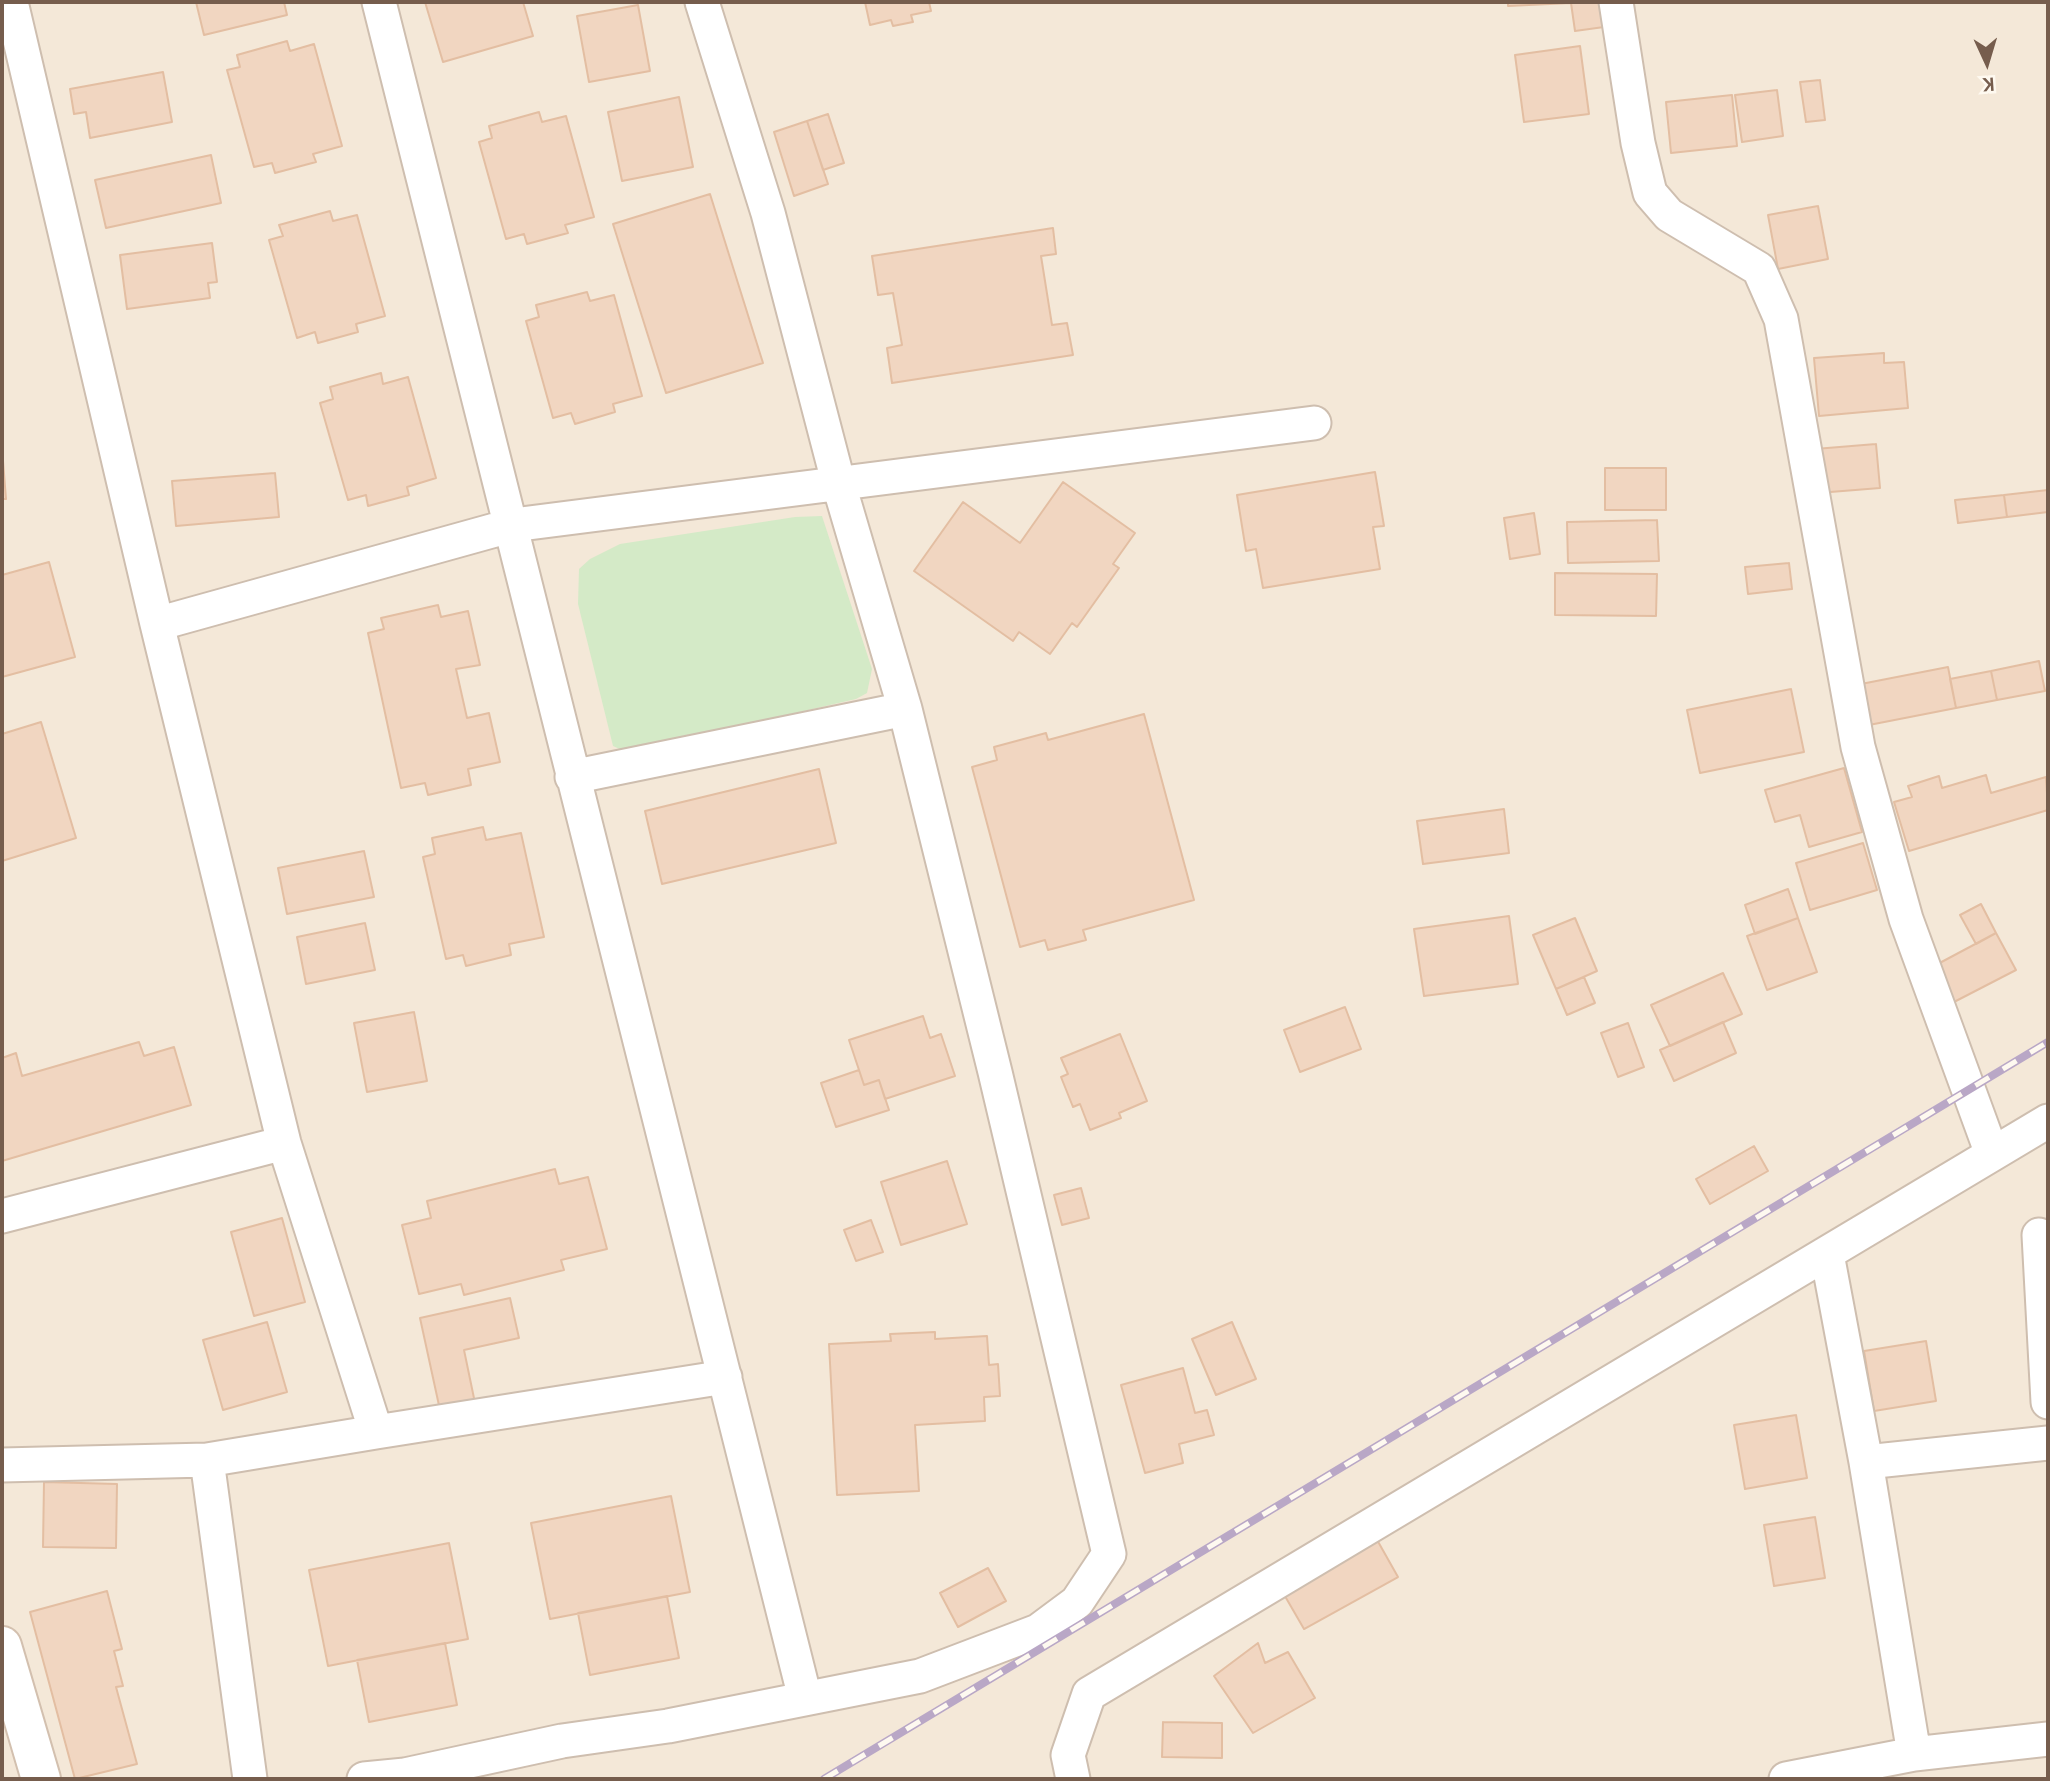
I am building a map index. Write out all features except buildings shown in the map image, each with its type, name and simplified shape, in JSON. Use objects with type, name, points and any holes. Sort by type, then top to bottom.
[{"type":"main road","points":[[2,1646],[41,1779]]},
{"type":"street","points":[[11,2],[157,624],[284,1143],[376,1432]]},
{"type":"street","points":[[379,2],[513,526],[572,777],[805,1698]]},
{"type":"street","points":[[364,1779],[405,1774],[562,1741],[668,1726],[920,1676],[1038,1631],[1077,1602],[1109,1555],[995,1072],[905,709],[839,485],[768,213],[702,2]]},
{"type":"street","points":[[1616,2],[1638,143],[1650,193],[1669,215],[1759,270],[1781,319],[1858,747],[1906,919],[1993,1154]]},
{"type":"street","points":[[157,624],[513,526],[1314,423]]},
{"type":"street","points":[[572,777],[905,709]]},
{"type":"street","points":[[1073,1779],[1068,1755],[1089,1694],[2048,1121]]},
{"type":"street","points":[[2,1216],[284,1143]]},
{"type":"street","points":[[2039,1235],[2048,1402]]},
{"type":"street","points":[[1826,1254],[1866,1462],[1914,1754]]},
{"type":"street","points":[[2,1465],[207,1460],[725,1377]]},
{"type":"street","points":[[1866,1462],[2048,1443]]},
{"type":"street","points":[[207,1460],[250,1779]]},
{"type":"street","points":[[1786,1779],[1914,1754],[2048,1739]]},
{"type":"shaded area","points":[[2,2],[2048,2],[2048,1779],[2,1779]]},
{"type":"green space","points":[[822,516],[872,669],[867,693],[856,699],[626,752],[613,746],[578,604],[579,569],[590,559],[620,544],[795,517]]},
{"type":"railway","points":[[824,1779],[2048,1042]]}]
